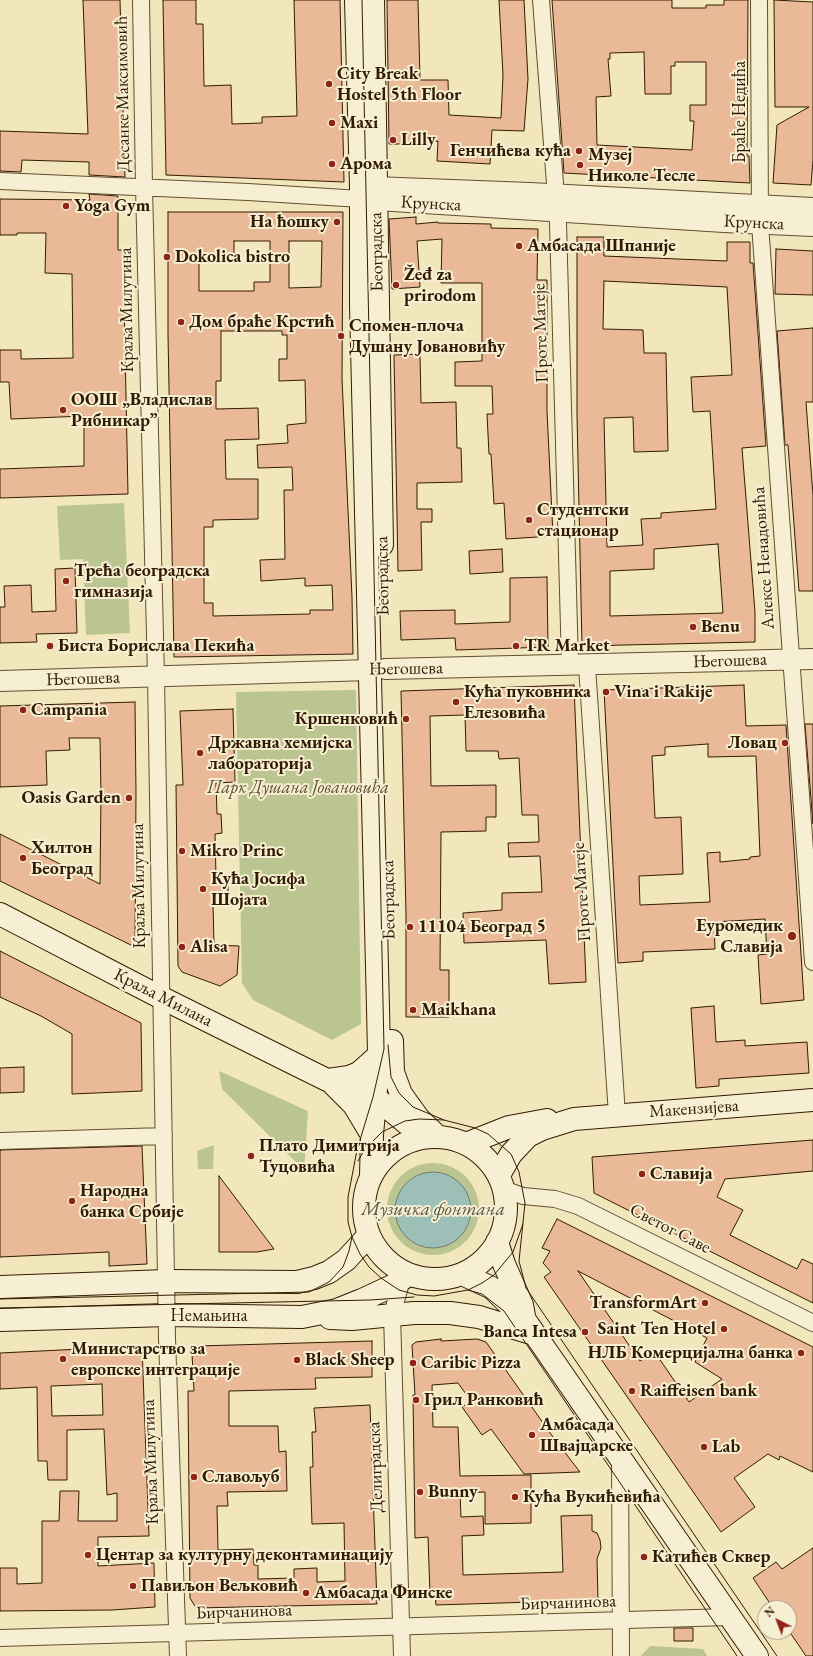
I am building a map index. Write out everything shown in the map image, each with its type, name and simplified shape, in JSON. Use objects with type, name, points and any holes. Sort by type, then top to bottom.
[{"type":"main road","name":"Београдска","points":[[356,0],[369,193]]},
{"type":"main road","name":"Београдска","points":[[373,0],[369,193],[361,305],[378,670],[392,1067],[396,1084],[404,1100],[419,1119],[431,1138]]},
{"type":"main road","name":"Београдска","points":[[372,1135],[378,1056],[378,670]]},
{"type":"main road","name":"Краља Милана","points":[[0,914],[160,997],[327,1080],[376,1098],[405,1121],[431,1138]]},
{"type":"main road","points":[[327,1080],[349,1077],[360,1073],[378,1056]]},
{"type":"main road","name":"Краља Милана","points":[[327,1080],[341,1090],[354,1105],[372,1135]]},
{"type":"main road","name":"Макензијева","points":[[466,1144],[509,1127],[556,1119],[574,1119],[813,1100]]},
{"type":"main road","name":"Макензијева","points":[[501,1182],[511,1154],[528,1136],[542,1129],[574,1119]]},
{"type":"main road","points":[[371,1176],[372,1135]]},
{"type":"main road","points":[[431,1138],[466,1144],[486,1159],[501,1182],[505,1216],[497,1242],[480,1263],[462,1274],[439,1280],[405,1277],[380,1255],[369,1235],[364,1221],[366,1190],[371,1176],[379,1165],[394,1150],[407,1143],[431,1138]]},
{"type":"main road","name":"Немањина","points":[[0,1286],[167,1281],[297,1282],[314,1278],[329,1272],[346,1260],[369,1235]]},
{"type":"main road","points":[[497,1242],[504,1264],[530,1327]]},
{"type":"main road","points":[[462,1274],[492,1288],[530,1327],[757,1656]]},
{"type":"main road","name":"Немањина","points":[[0,1320],[167,1316],[302,1317],[337,1310],[392,1286],[405,1277]]},
{"type":"main road","points":[[302,1317],[352,1319],[392,1315],[450,1313],[530,1327]]},
{"type":"street","name":"Десанке Максимовић","points":[[141,0],[144,187]]},
{"type":"street","name":"Проте Матеје","points":[[541,0],[556,202],[578,665],[617,1115]]},
{"type":"street","name":"Браће Недића","points":[[759,0],[760,215]]},
{"type":"street","name":"Крунска","points":[[0,181],[144,187],[369,193],[556,202],[760,215],[813,226]]},
{"type":"street","name":"Краља Милутина","points":[[144,187],[156,677],[160,997],[167,1316],[178,1656]]},
{"type":"street","name":"Крунска","points":[[760,215],[813,208]]},
{"type":"street","name":"Алексе Ненадовића","points":[[760,215],[813,962]]},
{"type":"street","name":"Његошева","points":[[0,681],[813,659]]},
{"type":"street","points":[[0,1141],[164,1136]]},
{"type":"street","name":"Светог Саве","points":[[501,1182],[524,1196],[555,1199],[578,1206],[813,1323]]},
{"type":"street","name":"Делиградска","points":[[402,1656],[392,1315],[405,1277]]},
{"type":"street","points":[[620,1457],[621,1656]]},
{"type":"street","name":"Бирчанинова","points":[[0,1638],[730,1617]]},
{"type":"green space","points":[[124,503],[130,633],[86,635],[83,559],[60,560],[57,506]]},
{"type":"green space","name":"Парк Душана Јовановића","points":[[356,690],[361,1024],[332,1040],[253,1000],[242,983],[236,692]]},
{"type":"green space","points":[[219,1071],[308,1111],[304,1170],[222,1089]]},
{"type":"green space","points":[[214,1145],[213,1169],[198,1169],[197,1151]]},
{"type":"green space","name":"Музичка фонтана","points":[[433,1163],[451,1166],[466,1176],[476,1191],[479,1209],[476,1227],[466,1242],[451,1252],[433,1255],[415,1252],[400,1242],[390,1227],[387,1209],[390,1191],[400,1176],[415,1166]]},
{"type":"green space","points":[[650,1646],[703,1649],[707,1656],[641,1656]]},
{"type":"water","name":"Музичка фонтана","points":[[433,1172],[447,1175],[460,1183],[468,1196],[471,1210],[468,1224],[460,1237],[447,1245],[433,1248],[419,1245],[406,1237],[398,1224],[395,1210],[398,1196],[406,1183],[419,1175]]},
{"type":"building","points":[[83,0],[120,0],[125,177],[89,175],[89,162],[22,160],[21,172],[0,171],[0,131],[88,134]]},
{"type":"building","points":[[163,0],[196,0],[196,24],[203,24],[204,86],[231,85],[232,124],[262,123],[262,117],[297,116],[294,0],[340,0],[344,182],[166,175]]},
{"type":"building","points":[[387,0],[418,0],[420,80],[448,80],[449,115],[501,118],[503,75],[499,0],[524,0],[528,79],[524,131],[492,130],[490,164],[437,161],[438,141],[415,144],[389,144]]},
{"type":"building","points":[[552,0],[672,0],[672,8],[706,8],[706,5],[724,5],[724,0],[748,0],[747,156],[749,156],[750,183],[564,173]],"holes":[[[644,52],[645,94],[671,94],[671,66],[675,66],[675,62],[706,62],[706,105],[690,105],[690,121],[694,121],[692,150],[597,145],[596,97],[611,96],[608,59],[610,59],[610,53]]]},
{"type":"building","points":[[774,0],[813,2],[813,160],[811,185],[773,183],[777,125],[809,107],[775,107]]},
{"type":"building","points":[[89,194],[118,196],[118,250],[123,250],[128,494],[0,498],[0,469],[84,466],[84,416],[11,419],[9,382],[0,382],[0,350],[21,350],[21,359],[73,358],[72,274],[45,273],[46,233],[17,233],[17,235],[0,235],[0,199],[90,200]]},
{"type":"building","points":[[168,212],[343,212],[342,379],[352,597],[353,654],[174,657],[168,334]],"holes":[[[234,241],[270,241],[270,282],[254,282],[254,291],[199,291],[199,259],[234,258]],[[289,241],[322,241],[321,287],[289,288]],[[221,331],[282,331],[282,335],[287,335],[287,359],[279,359],[279,381],[305,380],[306,423],[287,425],[288,443],[257,445],[258,468],[292,467],[293,490],[284,490],[285,559],[260,560],[261,581],[305,578],[305,586],[332,585],[333,610],[310,610],[310,614],[213,616],[213,603],[204,603],[204,527],[213,527],[213,520],[258,519],[258,479],[226,479],[225,440],[259,439],[258,408],[216,409],[216,381],[221,381]]]},
{"type":"building","points":[[416,217],[416,224],[438,222],[491,224],[491,228],[538,229],[537,280],[547,280],[547,411],[553,536],[506,539],[504,503],[494,504],[491,454],[489,454],[487,414],[493,414],[492,386],[455,386],[455,362],[482,361],[482,283],[441,283],[442,239],[417,241],[420,287],[392,289],[389,219]]},
{"type":"building","points":[[577,237],[604,237],[604,256],[727,261],[727,242],[750,242],[750,263],[753,263],[766,446],[742,448],[755,612],[755,642],[582,646],[577,415]],"holes":[[[604,281],[727,287],[732,375],[691,377],[693,412],[710,411],[716,509],[661,513],[661,518],[641,519],[643,545],[607,547],[604,418],[633,417],[634,452],[668,451],[666,353],[644,353],[643,330],[603,329]],[[718,544],[723,613],[610,616],[610,571],[654,569],[654,549]]]},
{"type":"building","points":[[776,249],[813,251],[813,295],[775,294]]},
{"type":"building","points":[[813,328],[813,402],[806,402],[813,495],[813,591],[799,591],[788,445],[785,445],[777,331]]},
{"type":"building","points":[[420,354],[421,403],[456,402],[457,448],[461,448],[462,482],[417,483],[417,509],[432,509],[432,522],[421,522],[422,570],[398,571],[394,355]]},
{"type":"building","points":[[502,549],[503,572],[470,574],[469,551]]},
{"type":"building","points":[[75,568],[77,633],[36,634],[37,642],[0,643],[0,607],[5,607],[4,586],[31,585],[32,612],[56,611],[55,569]]},
{"type":"building","points":[[547,577],[548,647],[456,650],[455,638],[401,640],[400,611],[455,610],[455,624],[510,622],[510,578]]},
{"type":"building","points":[[574,685],[586,982],[549,984],[546,940],[464,943],[463,913],[502,910],[502,893],[542,892],[540,856],[509,857],[508,843],[539,842],[538,815],[522,815],[519,758],[499,759],[498,751],[466,751],[465,715],[430,716],[431,786],[496,785],[496,817],[486,817],[486,831],[441,832],[440,970],[449,970],[449,1017],[406,1017],[406,914],[401,691]]},
{"type":"building","points":[[744,685],[746,726],[786,725],[804,1000],[761,1004],[758,955],[767,954],[765,919],[714,922],[715,949],[643,952],[643,961],[618,963],[604,690]],"holes":[[[708,744],[708,757],[756,756],[760,856],[750,857],[750,859],[720,862],[720,852],[707,853],[710,902],[640,905],[639,876],[683,874],[681,817],[655,818],[652,756],[665,755],[665,747]]]},
{"type":"building","points":[[135,702],[135,947],[0,881],[0,834],[100,884],[101,794],[100,738],[69,738],[70,750],[46,751],[47,785],[0,787],[0,706]]},
{"type":"building","points":[[233,709],[235,782],[216,783],[217,814],[221,814],[222,833],[215,834],[216,876],[228,876],[228,903],[213,903],[214,945],[239,946],[237,975],[220,986],[182,972],[178,966],[176,785],[183,785],[180,711]]},
{"type":"building","points":[[805,724],[813,724],[813,824]]},
{"type":"building","points":[[0,951],[141,1023],[142,1091],[72,1094],[72,1034],[41,1016],[0,997]]},
{"type":"building","points":[[714,1006],[716,1042],[745,1040],[745,1046],[807,1042],[809,1073],[719,1079],[719,1086],[696,1088],[691,1008]]},
{"type":"building","points":[[24,1067],[24,1092],[0,1093],[0,1068]]},
{"type":"building","points":[[813,1140],[813,1171],[725,1179],[717,1197],[743,1210],[730,1235],[797,1269],[802,1259],[813,1264],[813,1303],[594,1193],[592,1157]]},
{"type":"building","name":"Народна банка Србије","points":[[142,1146],[147,1264],[109,1266],[109,1252],[0,1257],[0,1150]]},
{"type":"building","points":[[219,1176],[274,1249],[257,1252],[219,1252]]},
{"type":"building","points":[[557,1219],[813,1347],[813,1472],[780,1456],[779,1460],[768,1454],[734,1478],[755,1507],[721,1532],[544,1277],[551,1272],[543,1263],[550,1251],[542,1248]],"holes":[[[578,1271],[707,1338],[695,1362],[722,1379],[689,1402],[654,1351],[640,1361]]]},
{"type":"building","points":[[441,1339],[441,1341],[477,1339],[486,1342],[553,1437],[580,1472],[524,1474],[491,1429],[482,1435],[462,1407],[471,1401],[458,1383],[432,1385],[433,1427],[458,1427],[460,1476],[531,1475],[531,1523],[485,1524],[485,1492],[460,1493],[461,1517],[483,1516],[484,1535],[462,1536],[463,1575],[563,1572],[561,1516],[592,1515],[592,1531],[597,1533],[601,1548],[597,1559],[598,1600],[436,1605],[435,1594],[430,1594],[428,1537],[415,1538],[413,1395],[415,1395],[412,1345],[416,1342]]},
{"type":"building","points":[[372,1341],[372,1377],[315,1378],[316,1389],[229,1391],[229,1426],[278,1426],[279,1452],[286,1451],[287,1491],[227,1492],[228,1506],[217,1506],[218,1550],[253,1549],[254,1565],[258,1565],[258,1579],[294,1578],[294,1569],[317,1568],[317,1582],[345,1581],[344,1523],[312,1524],[310,1467],[313,1467],[312,1432],[316,1432],[314,1408],[370,1405],[377,1604],[196,1608],[190,1598],[188,1391],[194,1391],[192,1354],[198,1346]]},
{"type":"building","points":[[142,1346],[149,1536],[98,1537],[98,1566],[154,1563],[155,1607],[112,1610],[0,1611],[0,1568],[17,1568],[17,1584],[42,1583],[42,1521],[59,1521],[60,1491],[79,1491],[78,1521],[117,1521],[117,1493],[107,1495],[104,1429],[67,1430],[67,1480],[48,1480],[47,1461],[38,1461],[37,1387],[0,1389],[0,1353]],"holes":[[[102,1384],[103,1415],[52,1416],[51,1386]]]},
{"type":"building","points":[[813,1548],[813,1656],[806,1656],[795,1640],[797,1640],[797,1600],[768,1600],[753,1578],[776,1562],[782,1569]]},
{"type":"building","points":[[674,1628],[693,1628],[693,1641],[674,1641]]},
{"type":"tram line","points":[[362,0],[384,1049],[373,1097],[357,1150],[348,1197],[348,1222],[352,1237],[360,1254],[369,1267],[381,1278],[399,1290],[417,1295],[434,1296],[468,1290],[494,1275],[513,1252],[523,1224]]},
{"type":"tram line","points":[[388,1045],[391,1077],[399,1093],[413,1107],[444,1120]]},
{"type":"tram line","points":[[358,1161],[365,1149],[382,1132],[405,1121],[419,1119],[444,1120],[475,1128],[488,1134],[511,1154],[519,1172],[525,1203],[519,1261],[526,1288],[777,1656]]},
{"type":"tram line","points":[[0,1299],[309,1292],[329,1282],[343,1267],[352,1237]]},
{"type":"tram line","points":[[468,1290],[482,1294],[504,1311],[737,1656]]},
{"type":"tram line","points":[[0,1308],[370,1300],[414,1297]]},
{"type":"place","name":"City Break Hostel 5th Floor","points":[[329,84]]},
{"type":"place","name":"Maxi","points":[[332,123]]},
{"type":"place","name":"Lilly","points":[[393,140]]},
{"type":"place","name":"Генчићева кућа","points":[[579,151]]},
{"type":"place","name":"Арома","points":[[332,164]]},
{"type":"place","name":"Музеј Николе Тесле","points":[[580,165]]},
{"type":"place","name":"Yoga Gym","points":[[66,206]]},
{"type":"place","name":"На ћошку","points":[[337,222]]},
{"type":"place","name":"Амбасада Шпаније","points":[[519,246]]},
{"type":"place","name":"Dokolica bistro","points":[[167,257]]},
{"type":"place","name":"Žeđ za prirodom","points":[[396,285]]},
{"type":"place","name":"Дом браће Крстић","points":[[181,322]]},
{"type":"place","name":"Спомен-плоча Душану Јовановићу","points":[[341,336]]},
{"type":"place","name":"ООШ „Владислав Рибникар”","points":[[63,410]]},
{"type":"place","name":"Студентски стационар","points":[[529,520]]},
{"type":"place","name":"Трећа београдска гимназија","points":[[66,581]]},
{"type":"place","name":"Benu","points":[[693,627]]},
{"type":"place","name":"Биста Борислава Пекића","points":[[50,646]]},
{"type":"place","name":"TR Market","points":[[516,646]]},
{"type":"place","name":"Vina i Rakije","points":[[606,692]]},
{"type":"place","name":"Кућа пуковника Елезовића","points":[[456,702]]},
{"type":"place","name":"Campania","points":[[23,710]]},
{"type":"place","name":"Кршенковић","points":[[406,719]]},
{"type":"place","name":"Ловац","points":[[785,743]]},
{"type":"place","name":"Државна хемијска лабораторија","points":[[200,753]]},
{"type":"place","name":"Oasis Garden","points":[[129,798]]},
{"type":"place","name":"Mikro Princ","points":[[182,851]]},
{"type":"place","name":"Хилтон Београд","points":[[23,858]]},
{"type":"place","name":"Кућа Јосифа Шојата","points":[[203,889]]},
{"type":"place","name":"11104 Београд 5","points":[[410,927]]},
{"type":"place","name":"Еуромедик Славија","points":[[792,936]]},
{"type":"place","name":"Alisa","points":[[182,947]]},
{"type":"place","name":"Maikhana","points":[[413,1010]]},
{"type":"place","name":"Плато Димитрија Туцовића","points":[[251,1156]]},
{"type":"place","name":"Славија","points":[[642,1174]]},
{"type":"place","name":"Народна банка Србије","points":[[72,1201]]},
{"type":"place","name":"TransformArt","points":[[705,1303]]},
{"type":"place","name":"Saint Ten Hotel","points":[[724,1329]]},
{"type":"place","name":"Banca Intesa","points":[[585,1332]]},
{"type":"place","name":"НЛБ Комерцијална банка","points":[[801,1353]]},
{"type":"place","name":"Министарство за европске интеграције","points":[[63,1359]]},
{"type":"place","name":"Black Sheep","points":[[297,1360]]},
{"type":"place","name":"Caribic Pizza","points":[[413,1363]]},
{"type":"place","name":"Raiffeisen bank","points":[[632,1391]]},
{"type":"place","name":"Грил Ранковић","points":[[416,1400]]},
{"type":"place","name":"Амбасада Швајцарске","points":[[532,1435]]},
{"type":"place","name":"Lab","points":[[704,1447]]},
{"type":"place","name":"Славољуб","points":[[194,1477]]},
{"type":"place","name":"Bunny","points":[[420,1492]]},
{"type":"place","name":"Кућа Вукићевића","points":[[515,1497]]},
{"type":"place","name":"Центар за културну деконтаминацију","points":[[88,1555]]},
{"type":"place","name":"Катићев Сквер","points":[[644,1557]]},
{"type":"place","name":"Павиљон Вељковић","points":[[133,1586]]},
{"type":"place","name":"Амбасада Финске","points":[[306,1593]]}]
